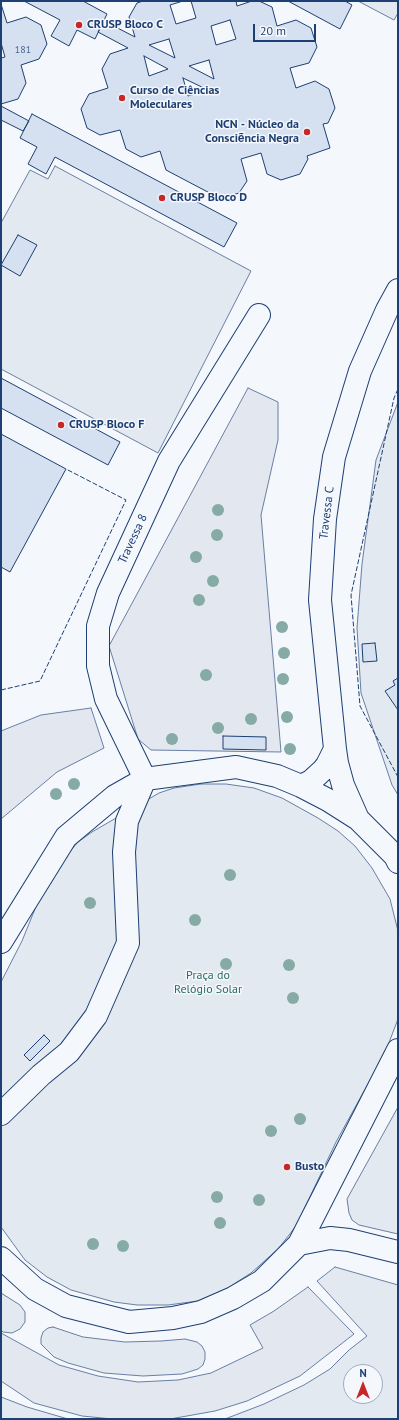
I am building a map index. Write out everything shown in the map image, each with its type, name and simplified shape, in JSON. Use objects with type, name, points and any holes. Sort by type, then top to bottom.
[{"type":"street","name":"Travessa C","points":[[358,818],[343,785],[335,749],[320,600],[325,519],[334,457],[360,371],[387,310],[398,290]]},
{"type":"street","name":"Travessa 8","points":[[145,779],[106,698],[98,666],[98,626],[108,592],[169,461],[259,314]]},
{"type":"street","points":[[301,786],[311,781],[323,770],[335,749]]},
{"type":"street","points":[[1,942],[10,913],[66,837],[115,796],[145,779],[236,767],[277,776],[328,800],[358,818],[395,856],[398,862]]},
{"type":"street","points":[[1,1114],[69,1052],[96,1016],[128,943],[124,852],[127,821],[145,779]]},
{"type":"street","points":[[1,1258],[35,1289],[66,1306],[129,1322],[172,1318],[201,1312],[233,1298],[262,1282],[299,1244],[398,1050]]},
{"type":"street","points":[[299,1244],[330,1238],[349,1240],[398,1252]]},
{"type":"green space","points":[[358,1],[398,1],[398,13],[394,20]]},
{"type":"green space","points":[[55,166],[251,271],[158,453],[1,369],[1,223],[30,170],[48,179]]},
{"type":"green space","points":[[398,402],[398,795],[392,785],[361,693],[357,628],[362,564],[376,460]]},
{"type":"green space","name":"Praça do Relógio Solar","points":[[201,784],[226,784],[254,788],[282,798],[338,831],[355,846],[372,868],[390,899],[398,931],[398,1019],[385,1053],[336,1142],[296,1226],[278,1249],[251,1273],[226,1289],[198,1301],[168,1305],[137,1305],[114,1302],[71,1290],[47,1277],[25,1260],[1,1227],[1,982],[22,941],[48,877],[78,842],[92,832],[159,793],[174,788]]},
{"type":"green space","points":[[398,1107],[398,1234],[359,1225],[352,1220],[349,1213],[347,1199]]},
{"type":"green space","points":[[335,1267],[398,1285],[398,1419],[225,1419],[264,1404],[304,1385],[330,1369],[349,1350],[367,1336],[317,1281]]},
{"type":"green space","points":[[1,1293],[20,1305],[25,1312],[25,1322],[20,1329],[12,1333],[3,1332],[1,1330]]},
{"type":"green space","points":[[53,1327],[83,1337],[125,1342],[185,1339],[197,1342],[202,1346],[205,1352],[205,1359],[203,1365],[198,1369],[182,1374],[143,1376],[104,1373],[68,1363],[54,1357],[41,1344],[43,1332],[48,1328]]},
{"type":"green space","points":[[1,1397],[27,1407],[68,1419],[1,1419]]},
{"type":"shaded area","points":[[248,388],[278,402],[278,440],[261,515],[281,752],[151,750],[138,739],[109,646]]},
{"type":"shaded area","points":[[91,708],[104,748],[57,772],[1,819],[1,731],[41,715]]},
{"type":"shaded area","points":[[308,1287],[354,1334],[300,1376],[247,1401],[215,1411],[170,1419],[112,1419],[82,1416],[34,1403],[1,1381],[1,1333],[59,1365],[98,1376],[138,1382],[178,1380],[211,1373],[263,1348],[250,1325],[274,1311]]},
{"type":"building","name":"CRUSP Bloco C","points":[[24,1],[83,1],[107,14],[95,39],[77,30],[69,46],[51,36],[60,20]]},
{"type":"building","points":[[143,1],[183,1],[170,5],[176,24],[196,18],[191,1],[236,1],[237,6],[252,1],[259,1],[272,7],[277,26],[296,20],[311,28],[317,47],[309,63],[290,68],[296,88],[315,81],[329,89],[335,108],[328,123],[323,124],[330,148],[307,156],[308,159],[300,174],[281,180],[267,174],[261,153],[241,159],[247,181],[239,193],[221,199],[166,170],[160,151],[141,157],[126,149],[120,130],[100,135],[87,128],[81,109],[89,94],[108,88],[102,69],[110,54],[128,48],[98,32],[104,21],[135,37],[129,17],[137,3]],"holes":[[[230,20],[236,39],[216,45],[211,26]],[[169,39],[175,58],[149,45]],[[144,56],[168,69],[149,76]],[[209,60],[214,79],[189,66]],[[183,78],[208,90],[188,96]]]},
{"type":"building","points":[[288,1],[345,1],[352,5],[340,29]]},
{"type":"building","points":[[1,4],[7,23],[26,17],[41,25],[47,44],[39,59],[21,65],[26,83],[18,99],[1,104],[1,58],[5,57],[1,43]]},
{"type":"building","points":[[1,106],[29,121],[23,131],[1,120]]},
{"type":"building","name":"CRUSP Bloco D","points":[[32,114],[237,223],[224,247],[55,157],[46,174],[28,164],[37,147],[20,138]]},
{"type":"building","points":[[18,235],[37,245],[20,276],[1,265]]},
{"type":"building","name":"CRUSP Bloco F","points":[[1,378],[120,442],[108,465],[1,408]]},
{"type":"building","points":[[1,434],[66,469],[10,572],[1,567]]},
{"type":"building","points":[[375,643],[377,661],[363,662],[362,644]]},
{"type":"building","points":[[398,678],[398,710],[385,691],[395,685],[393,681]]},
{"type":"building","points":[[223,736],[266,737],[266,750],[223,749]]},
{"type":"building","points":[[44,1035],[50,1041],[30,1061],[24,1055]]},
{"type":"fence","points":[[398,389],[394,398],[351,595],[360,706],[398,777]]},
{"type":"fence","points":[[1,690],[40,681],[126,500],[66,469]]},
{"type":"place","name":"CRUSP Bloco C","points":[[79,25]]},
{"type":"place","name":"Curso de Ciências Moleculares","points":[[122,98]]},
{"type":"place","name":"NCN - Núcleo da Consciẽncia Negra","points":[[307,132]]},
{"type":"place","name":"CRUSP Bloco D","points":[[162,198]]},
{"type":"place","name":"CRUSP Bloco F","points":[[61,425]]},
{"type":"place","name":"Busto","points":[[287,1167]]}]
